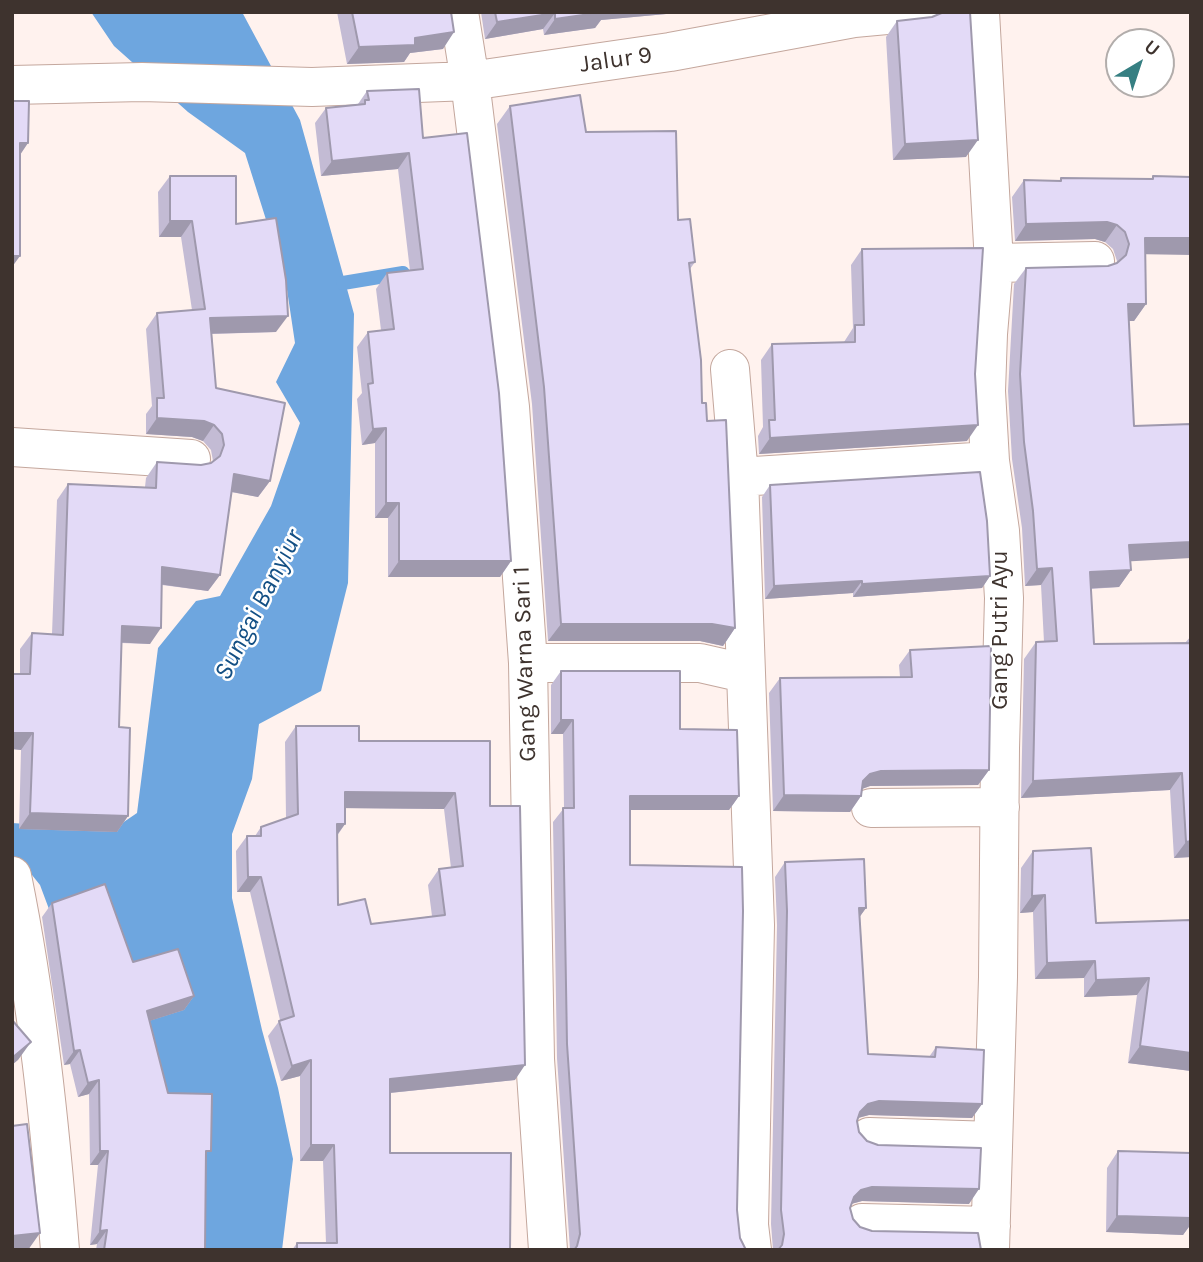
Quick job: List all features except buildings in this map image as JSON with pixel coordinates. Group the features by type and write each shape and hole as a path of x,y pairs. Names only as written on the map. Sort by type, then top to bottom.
{"street":[{"name":"Gang Warna Sari 1","path":"459,12 510,407 528,663 534,1059 548,1250"},
{"name":"Jalur 9","path":"12,85 142,82 312,87 470,81 670,52 854,18 919,12"},
{"name":"Gang Putri Ayu","path":"981,12 994,263 987,380 990,461 1000,531 1004,597 998,977 990,1238"},
{"path":"994,263 1096,261"},
{"path":"730,369 738,477 755,925 749,1225 752,1250"},
{"path":"12,447 191,459"},
{"path":"738,477 990,461"},
{"path":"528,663 700,663 744,673"},
{"path":"871,808 1000,807"},
{"path":"12,876 34,993 52,1146 60,1250"},
{"path":"869,1136 993,1141"},
{"path":"862,1223 990,1238"}],"water":[{"name":"Sungai Banyiur","path":"91,12 242,12 300,120 354,314 348,583 321,691 259,724 252,779 232,834 232,898 293,1159 282,1250 162,1250 105,1059 40,885 20,860 12,856 12,823 112,830 137,813 158,648 196,601 220,596 271,506 300,423 276,382 295,343 286,283 245,153 188,112 114,46"}],"waterway":[{"path":"343,283 403,273"}]}
